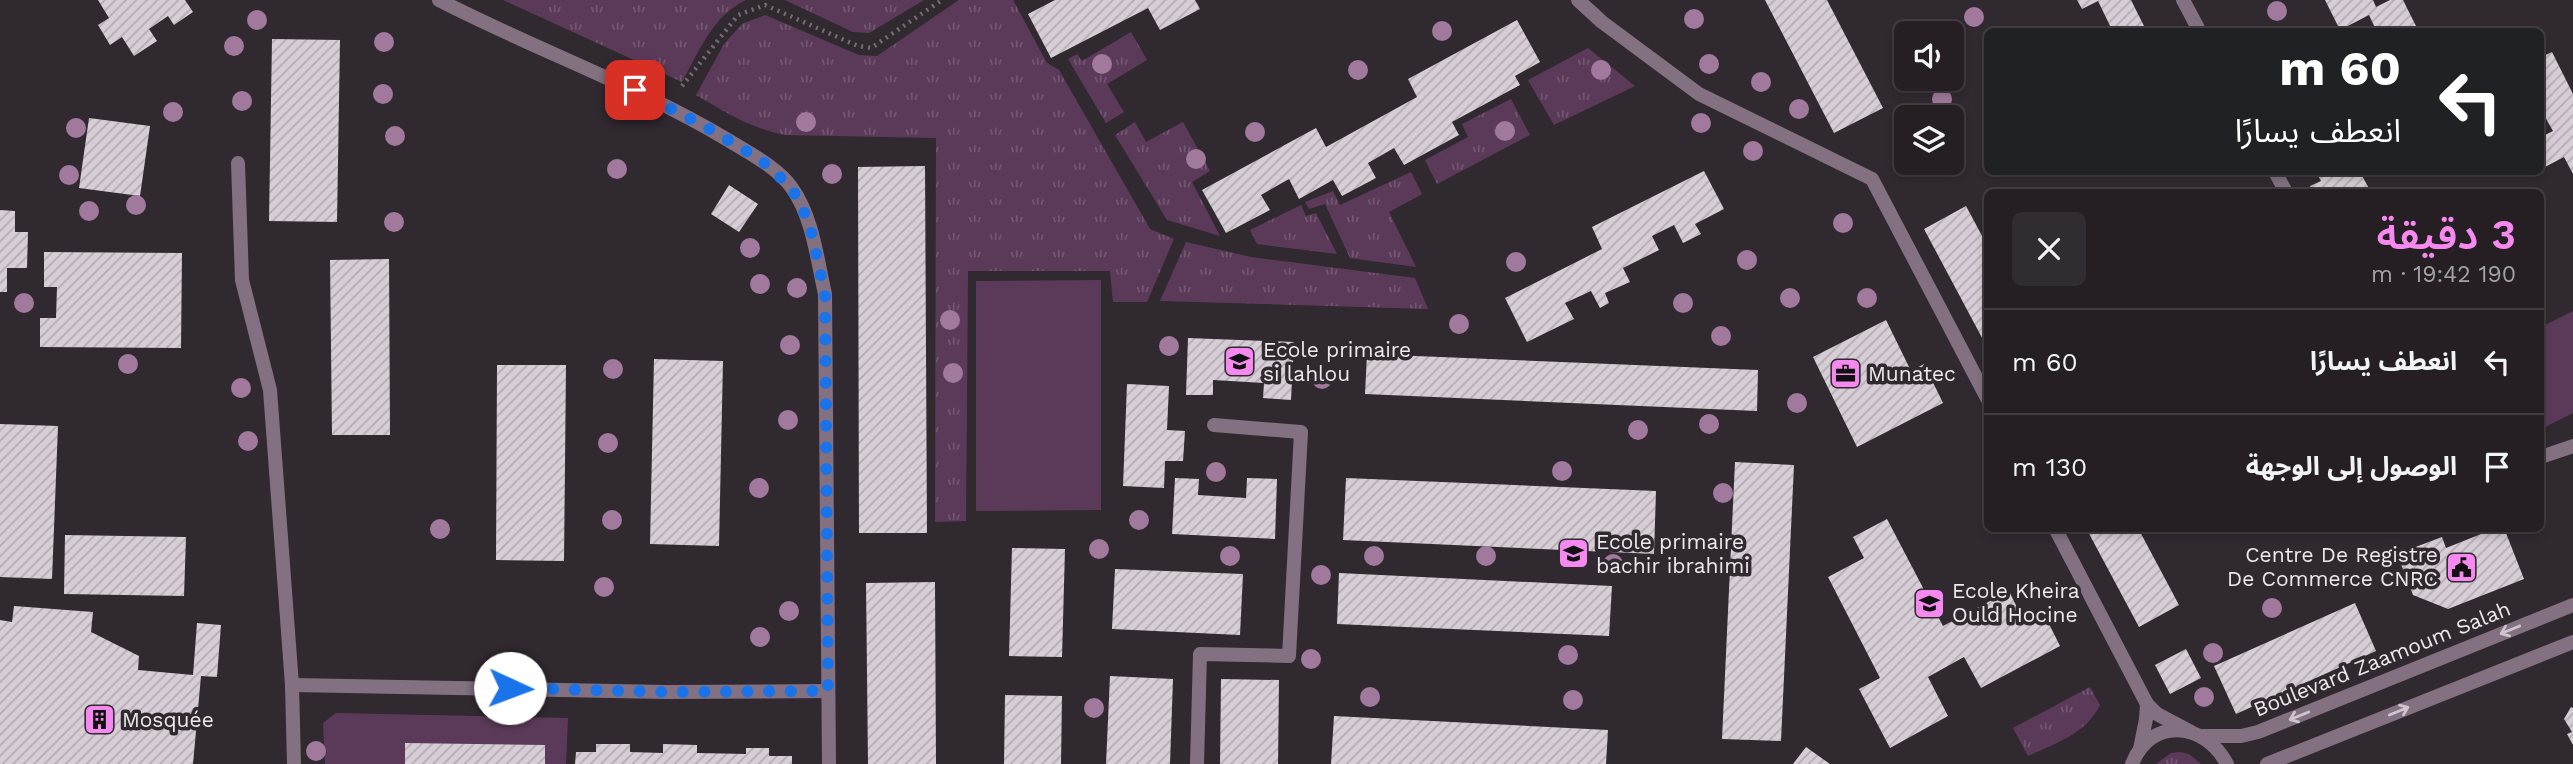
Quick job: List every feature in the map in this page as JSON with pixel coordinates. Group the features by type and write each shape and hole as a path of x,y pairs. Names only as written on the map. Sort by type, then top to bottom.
{"street":[{"path":"439,0 666,106 761,160 791,187 809,222 825,294 829,764"},
{"path":"1578,0 1602,22 1699,94 1872,179 1984,392"},
{"path":"2183,0 2198,28"},
{"path":"238,163 242,280 270,390 292,685 294,764"},
{"path":"1197,764 1200,654 1289,656 1301,432 1214,425"},
{"path":"2544,456 2573,446"},
{"path":"2057,532 2147,704 2157,714 2214,744 2227,764"},
{"name":"Boulevard Zaamoum Salah","path":"2134,758 2148,741 2168,731 2241,736 2258,732 2573,605"},
{"path":"2267,764 2573,642"},
{"path":"292,685 666,692 828,691"},
{"path":"2134,758 2146,719 2147,704"}],"path":[{"path":"666,106 738,15 765,5 858,46 871,48 942,0"}],"green space":[{"path":"503,0 746,0 724,15 715,25 682,82"},
{"path":"785,0 924,0 869,33 853,32"},
{"path":"959,0 1013,0 1047,63 1059,70 1150,229 1174,239 1147,302 1113,302 1110,271 968,271 966,521 935,522 936,138 785,135 750,124 696,95 724,44 742,24 765,15 859,55 877,56"},
{"path":"1131,32 1147,60 1107,84 1124,112 1106,123 1068,59 1077,54 1082,61"},
{"path":"1588,48 1635,86 1554,125 1528,80"},
{"path":"1511,99 1530,135 1437,184 1425,160 1468,137 1462,124"},
{"path":"1135,122 1146,142 1183,122 1210,171 1192,182 1220,236 1167,220 1115,135"},
{"path":"1411,172 1422,194 1389,212 1416,267 1350,258 1325,204 1309,209 1305,202 1333,191 1340,205"},
{"path":"1301,205 1306,216 1316,213 1337,254 1257,244 1250,230"},
{"path":"1186,242 1251,257 1415,278 1428,309 1160,301"},
{"path":"1101,280 1101,510 976,511 976,281"},
{"path":"2573,311 2573,413 2544,428 2544,326"},
{"path":"2090,687 2100,705 2087,723 2059,742 2028,756 2013,728"},
{"path":"336,713 568,718 566,764 325,764 323,723"},
{"path":"2171,753 2189,754 2201,764 2156,764"}],"building":[{"path":"98,0 185,0 193,12 174,25 168,16 149,29 157,41 134,56 122,37 110,45 98,25 109,18"},
{"path":"1055,0 1195,0 1200,9 1160,30 1148,8 1051,58 1028,14"},
{"path":"1765,0 1827,0 1883,108 1834,133"},
{"path":"2077,0 2131,0 2145,28 2111,28 2098,1 2082,9"},
{"path":"2325,0 2373,0 2376,7 2390,0 2403,0 2417,28 2375,28 2369,15 2339,28"},
{"path":"1517,20 1540,62 1515,76 1520,85 1452,122 1459,135 1404,165 1394,148 1368,163 1376,178 1342,196 1333,180 1299,199 1289,179 1261,195 1270,210 1226,233 1202,190 1316,128 1326,147 1417,97 1408,79"},
{"path":"272,39 340,40 337,222 269,221"},
{"path":"2552,52 2573,94 2573,174 2564,157 2544,167 2544,136 2553,131 2544,115 2544,56"},
{"path":"89,118 150,126 140,196 79,188"},
{"path":"925,166 927,533 859,533 858,167"},
{"path":"1704,171 1724,209 1695,224 1701,234 1683,243 1674,225 1652,236 1659,250 1623,268 1630,282 1605,293 1609,303 1600,308 1591,291 1565,303 1574,319 1527,342 1505,298 1602,249 1592,227"},
{"path":"2318,175 2362,175 2369,189 2312,189 2310,186 2321,181"},
{"path":"729,185 758,204 739,232 711,214"},
{"path":"1966,206 1984,240 1984,342 1924,229"},
{"path":"0,210 15,211 15,232 28,232 27,268 7,268 7,292 0,292"},
{"path":"44,252 182,253 181,348 40,347 40,318 56,318 57,287 44,287"},
{"path":"389,259 390,435 332,435 330,260"},
{"path":"1886,320 1911,371 1924,364 1943,403 1857,447 1813,357"},
{"path":"1188,338 1294,342 1291,400 1263,398 1264,383 1213,380 1213,395 1186,395"},
{"path":"1367,354 1758,370 1757,411 1365,394"},
{"path":"654,359 723,361 719,546 650,544"},
{"path":"497,365 566,365 564,561 496,560"},
{"path":"1127,384 1169,386 1167,430 1185,431 1183,461 1165,461 1164,488 1123,486"},
{"path":"0,424 58,426 52,579 0,577"},
{"path":"1735,462 1794,465 1781,741 1722,739"},
{"path":"1175,478 1199,479 1198,495 1246,498 1247,478 1277,479 1275,539 1172,534"},
{"path":"1346,478 1656,491 1654,554 1343,540"},
{"path":"1887,519 1943,626 2009,591 2025,624 2044,614 2060,646 1981,688 1964,657 1928,677 1948,716 1890,748 1859,689 1880,678 1828,577 1864,558 1853,537"},
{"path":"2088,532 2140,532 2179,605 2139,627"},
{"name":"Centre De Registre De Commerce CNRC","path":"2486,532 2506,532 2524,579 2448,609 2413,595 2397,554 2442,537 2446,548"},
{"path":"65,535 186,537 184,596 64,594"},
{"path":"1012,548 1065,549 1062,657 1009,656"},
{"path":"1115,569 1243,574 1240,635 1112,629"},
{"path":"1339,573 1612,586 1609,636 1337,624"},
{"path":"935,582 936,764 868,764 866,583"},
{"path":"2355,603 2376,651 2236,714 2214,666"},
{"name":"Mosquée","path":"14,606 93,612 91,632 139,656 138,670 193,675 197,623 221,625 217,677 201,676 193,764 0,764 0,620 12,622"},
{"path":"2186,649 2201,678 2170,694 2155,665"},
{"path":"1110,676 1173,679 1170,764 1106,764"},
{"path":"1221,679 1279,680 1278,764 1220,764"},
{"path":"1005,695 1062,696 1061,764 1004,764"},
{"path":"2571,707 2573,745 2567,734 2572,732 2564,719"},
{"path":"1334,716 1608,730 1606,764 1331,764"},
{"path":"405,743 545,745 545,764 405,764"},
{"path":"596,744 630,744 630,752 663,753 663,744 697,745 697,753 746,754 746,748 769,748 769,756 792,756 792,764 575,764 576,752 596,752"},
{"path":"1806,747 1830,764 1793,764"}],"place":[{"name":"Ecole primaire si lahlou","path":"1240,362"},
{"name":"Munatec","path":"1845,374"},
{"name":"Ecole primaire bachir ibrahimi","path":"1573,554"},
{"name":"Centre De Registre De Commerce CNRC","path":"2461,567"},
{"name":"Ecole Kheira Ould Hocine","path":"1929,603"},
{"name":"Mosquée","path":"99,720"}],"route":[{"path":"510,688 666,692 828,691 825,294 809,222 791,187 761,160 706,127 635,90"}]}
